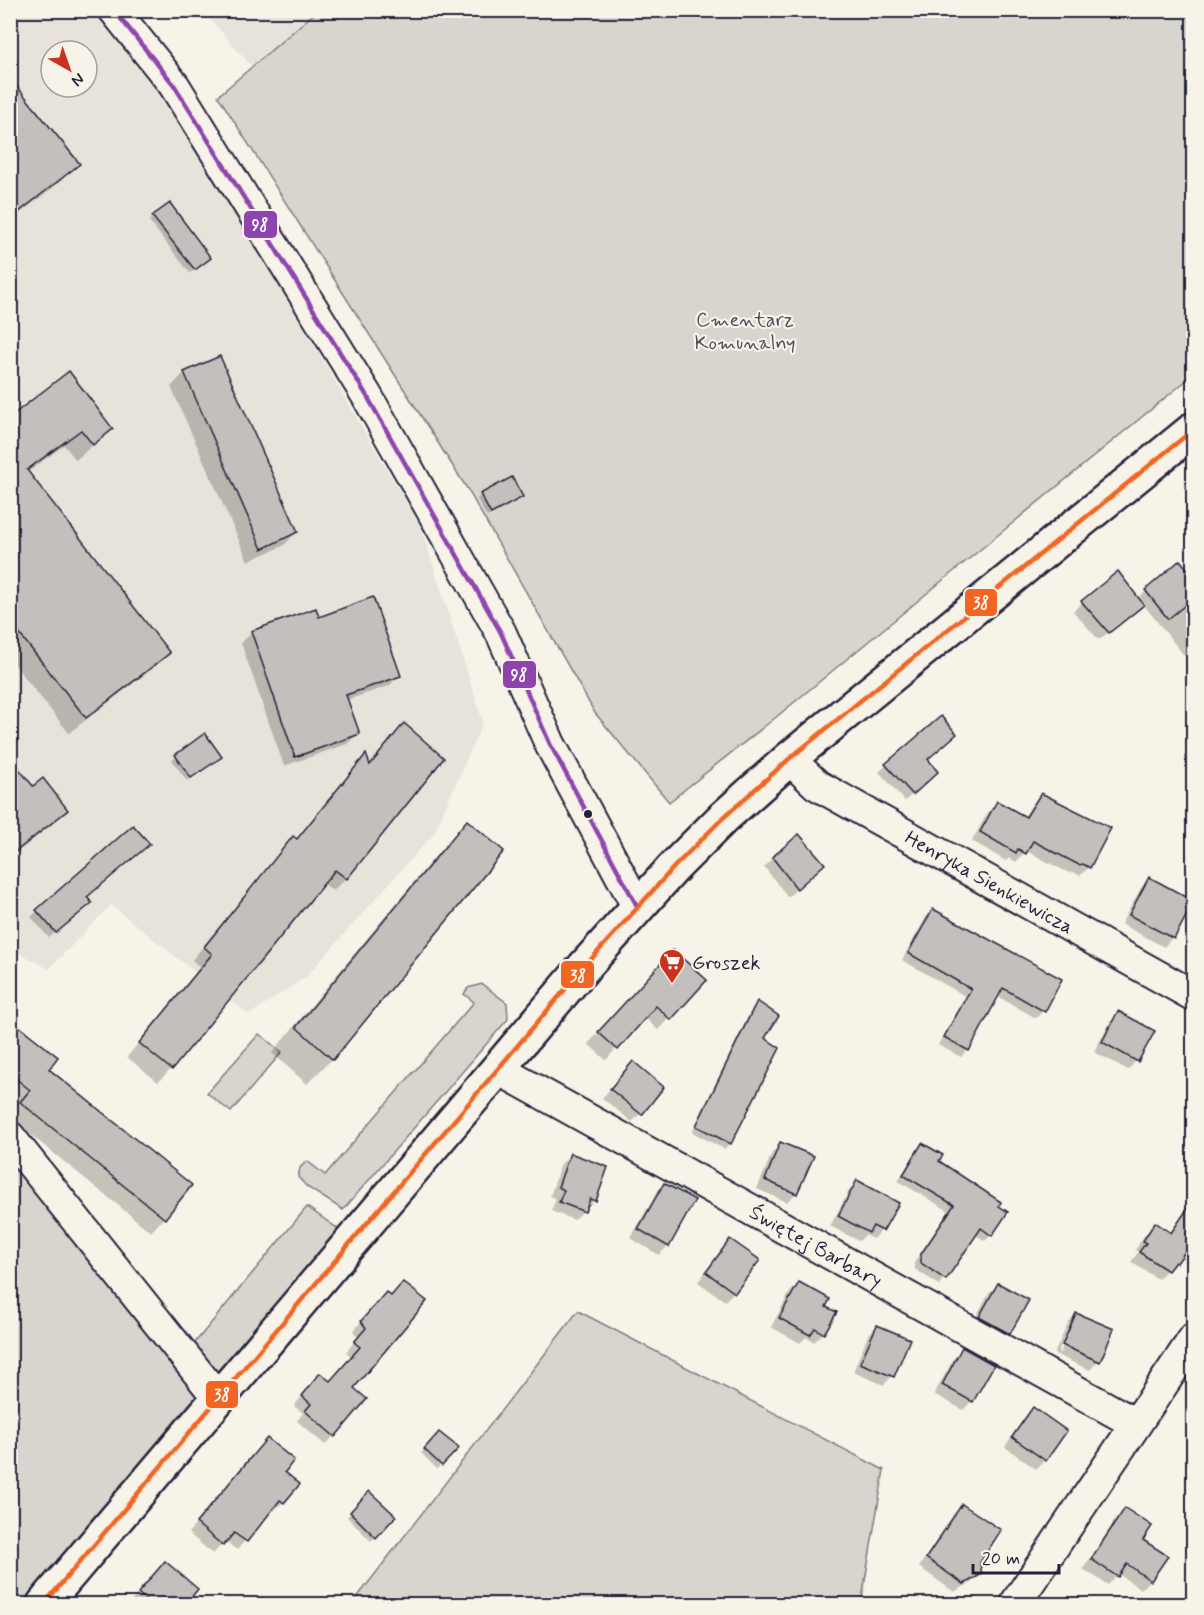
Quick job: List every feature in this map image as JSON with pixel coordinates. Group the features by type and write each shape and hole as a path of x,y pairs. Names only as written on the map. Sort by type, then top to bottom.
{"main road":[{"path":"44,1605 637,906 723,818 789,759 1194,429"}],"street":[{"path":"114,10 174,85 367,396 501,633 550,744 637,906"},
{"name":"Henryka Sienkiewicza","path":"789,759 817,785 1194,996"},
{"name":"Świętej Barbary","path":"498,1069 1136,1424"},
{"path":"10,1137 218,1398"},
{"path":"1017,1601 1194,1338"}],"shaded area":[{"path":"10,11 102,11 157,78 421,527 483,722 434,833 307,976 249,1015 111,905 49,969 11,949"},
{"path":"203,11 317,11 252,67"}],"green space":[{"name":"Cmentarz Komunalny","path":"317,11 1193,11 1193,375 775,718 669,802 595,713 468,490 218,96"},
{"path":"482,984 507,1003 508,1019 343,1210 307,1187 298,1177 300,1168 307,1161 325,1175 474,1002 464,994 468,988"},
{"path":"259,1034 282,1052 231,1112 207,1093"},
{"path":"10,1160 174,1368 307,1207 341,1231 25,1604 10,1604"},
{"path":"578,1311 884,1470 861,1604 352,1604"}],"building":[{"path":"10,78 80,164 10,219"},
{"path":"170,203 211,258 195,270 152,216"},
{"path":"220,356 298,532 262,549 184,372"},
{"path":"69,371 113,429 93,445 81,430 27,470 170,653 86,718 10,622 10,417"},
{"path":"512,477 523,497 491,514 480,494"},
{"path":"1180,560 1194,577 1194,598 1168,619 1145,590"},
{"path":"1118,571 1144,605 1109,633 1081,601"},
{"path":"373,597 401,676 346,695 360,734 295,757 251,631 316,608 319,617"},
{"path":"941,716 957,734 928,759 938,772 913,795 885,764"},
{"path":"404,723 444,758 347,879 335,870 172,1070 139,1043 212,954 204,947 293,836 297,839 366,754 370,765"},
{"path":"205,733 222,757 191,778 175,755"},
{"path":"10,758 33,786 43,778 68,810 10,856"},
{"path":"1041,793 1111,828 1090,868 1083,864 1079,865 1033,841 1026,854 1018,849 1016,853 980,832 997,801 1026,817"},
{"path":"467,820 504,851 333,1060 296,1027"},
{"path":"133,825 150,844 87,897 92,903 56,933 36,910"},
{"path":"799,834 825,864 797,889 772,857"},
{"path":"1149,877 1194,901 1174,939 1129,915"},
{"path":"933,909 1062,979 1045,1012 1003,988 969,1051 944,1037 971,989 908,953"},
{"name":"Groszek","path":"673,950 707,980 671,1020 656,1006 618,1050 598,1032"},
{"path":"757,1001 779,1016 765,1038 780,1048 731,1144 696,1126"},
{"path":"1118,1011 1155,1031 1138,1062 1102,1042"},
{"path":"10,1019 58,1057 49,1069 192,1185 165,1219 20,1102 30,1090 10,1074"},
{"path":"633,1061 664,1087 642,1115 610,1089"},
{"path":"780,1142 814,1156 797,1194 765,1180"},
{"path":"922,1143 943,1155 939,1161 1001,1202 999,1206 1008,1212 992,1236 981,1228 946,1280 921,1263 921,1254 954,1205 903,1175"},
{"path":"570,1153 608,1167 596,1201 590,1199 585,1212 559,1202 564,1190 558,1187"},
{"path":"857,1180 899,1203 883,1231 873,1226 869,1233 838,1216"},
{"path":"664,1183 695,1200 669,1247 638,1229"},
{"path":"1194,1199 1194,1239 1177,1263 1175,1262 1168,1271 1139,1252 1146,1243 1143,1241 1155,1222 1171,1233"},
{"path":"730,1239 760,1260 735,1293 706,1272"},
{"path":"403,1282 427,1301 354,1388 367,1399 335,1437 305,1411 311,1404 302,1396 320,1373 330,1381 360,1347 354,1342 366,1328 361,1321 386,1292 391,1296"},
{"path":"799,1282 830,1299 826,1307 837,1312 824,1334 815,1328 810,1335 779,1318"},
{"path":"998,1283 1029,1300 1010,1334 979,1317"},
{"path":"1076,1313 1114,1329 1100,1362 1062,1345"},
{"path":"877,1325 910,1339 894,1377 860,1363"},
{"path":"962,1347 994,1365 973,1402 942,1385"},
{"path":"1033,1407 1067,1431 1046,1461 1012,1437"},
{"path":"439,1432 459,1448 442,1466 424,1449"},
{"path":"267,1438 294,1460 285,1472 300,1484 284,1503 280,1500 247,1542 234,1533 223,1546 196,1523"},
{"path":"369,1491 396,1516 376,1538 350,1512"},
{"path":"962,1504 1001,1530 980,1563 982,1574 964,1584 926,1558"},
{"path":"1125,1508 1152,1526 1143,1540 1168,1556 1151,1581 1127,1564 1118,1577 1091,1559"},
{"path":"165,1561 198,1589 185,1605 152,1605 138,1593"}],"transit line":[{"name":"98","path":"114,10 174,85 367,396 501,633 550,744 637,906"},
{"name":"38","path":"44,1604 585,966 675,866 723,818 789,759 1194,429"}],"place":[{"name":"Groszek","path":"672,985"}]}
